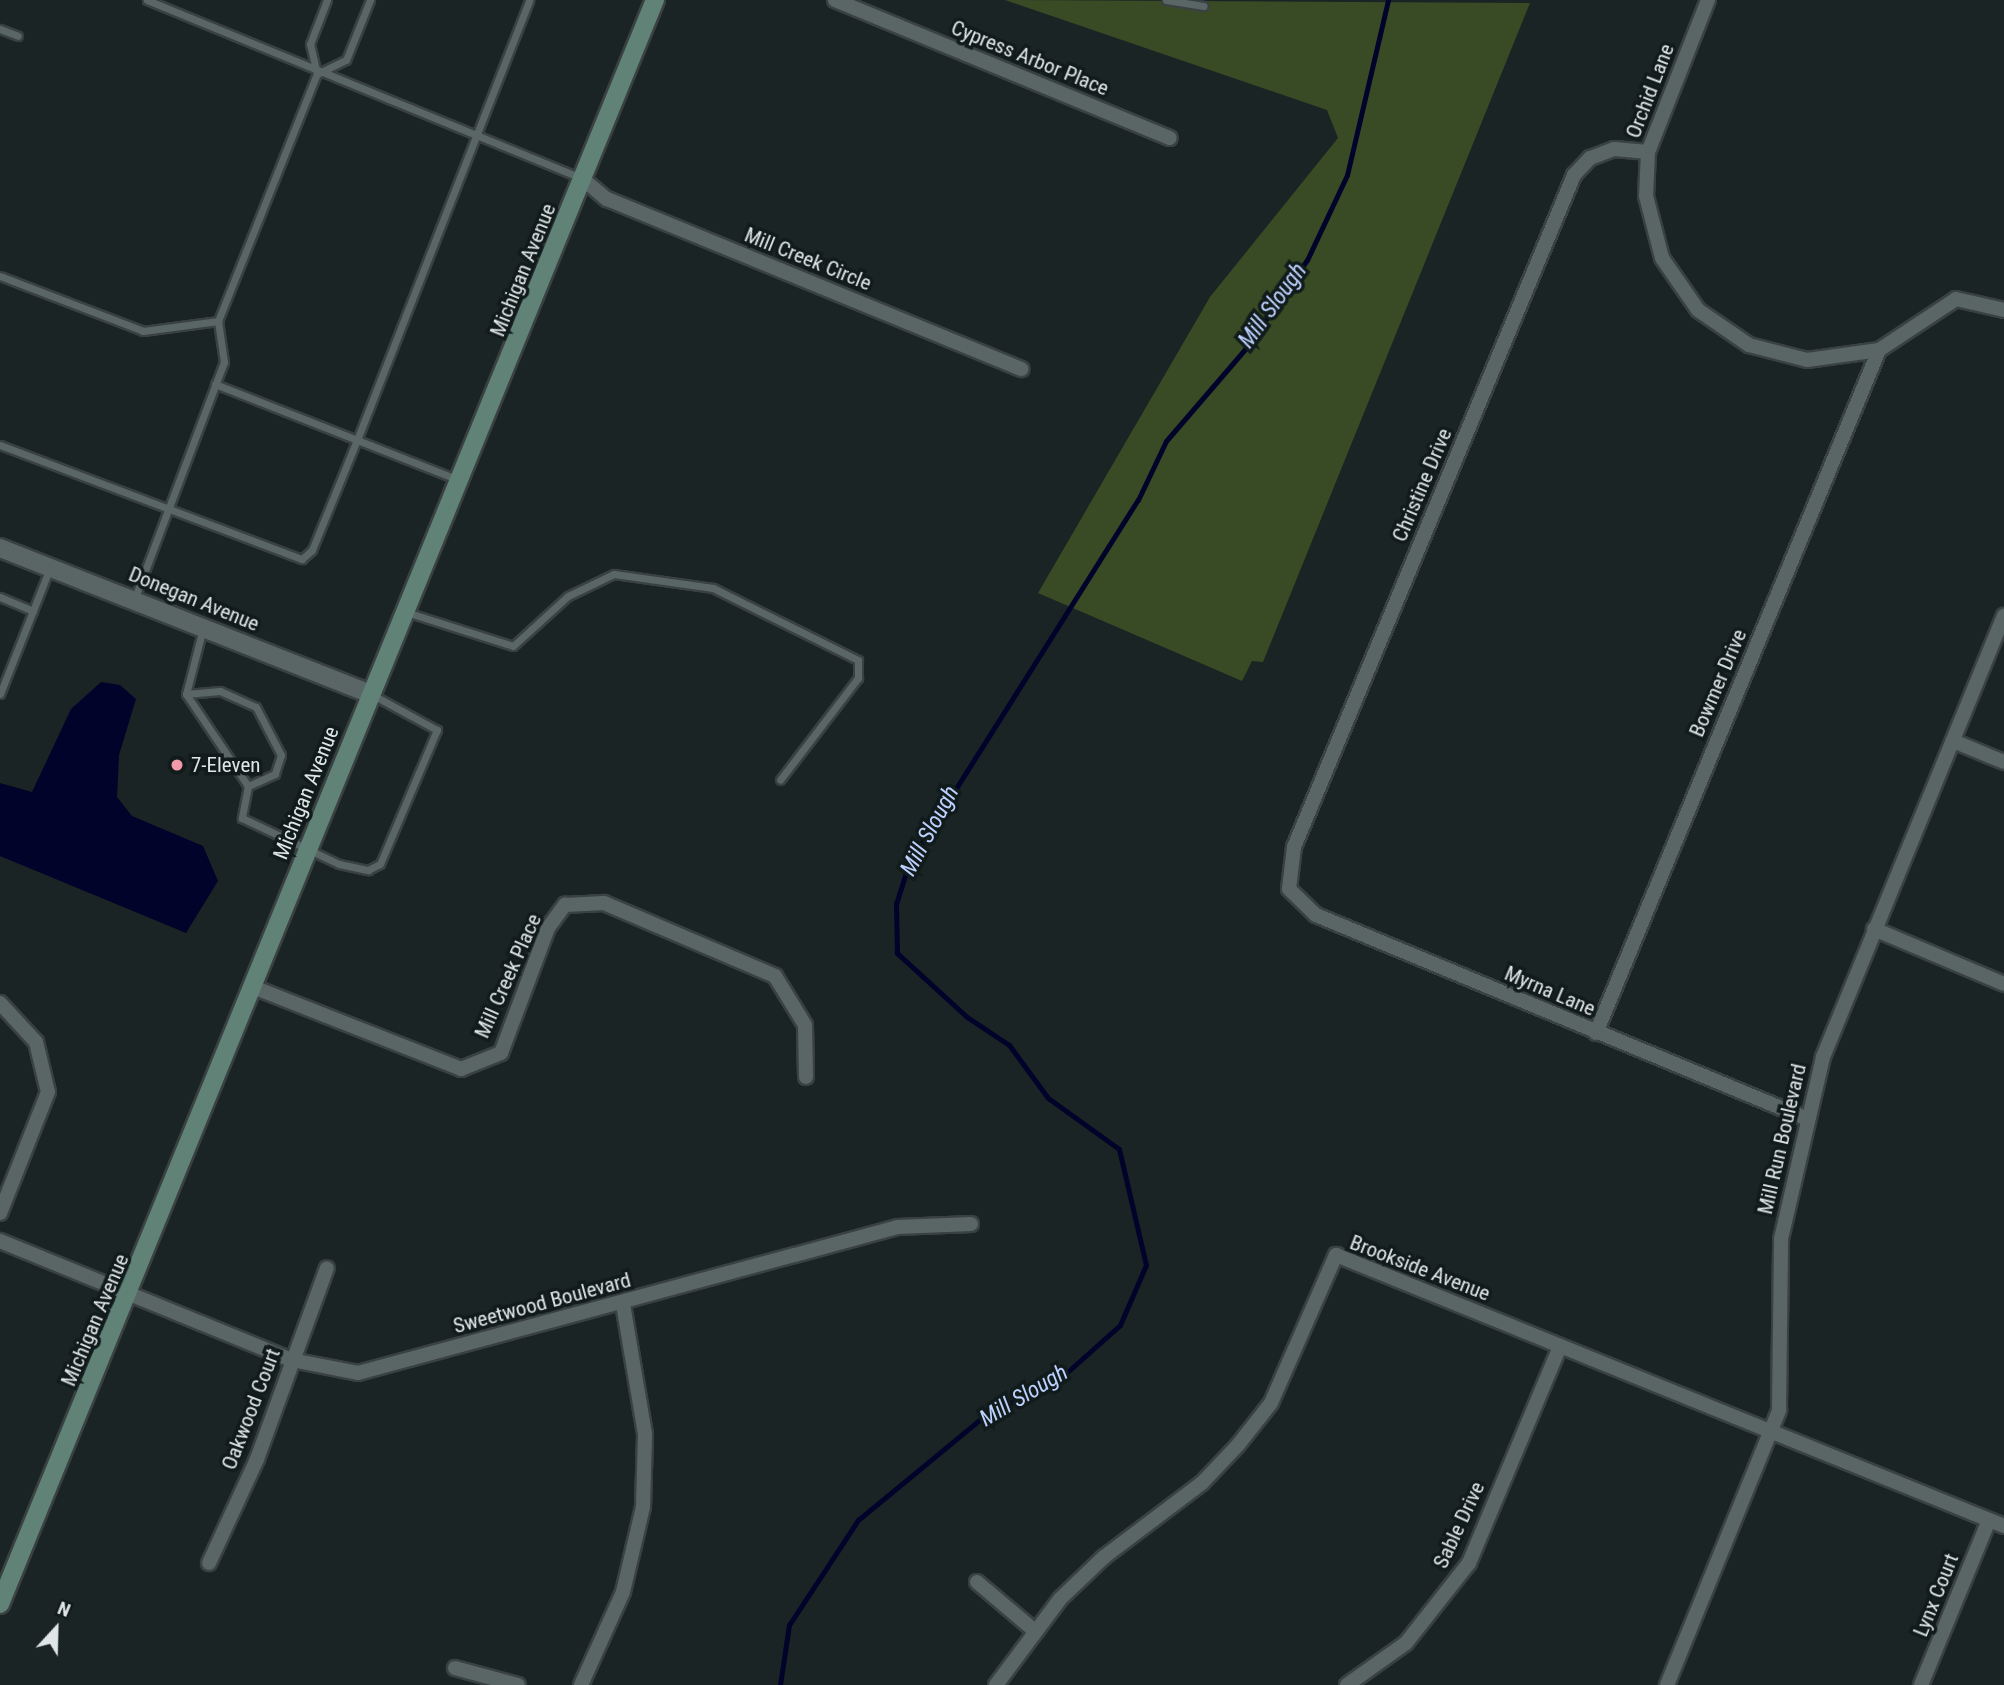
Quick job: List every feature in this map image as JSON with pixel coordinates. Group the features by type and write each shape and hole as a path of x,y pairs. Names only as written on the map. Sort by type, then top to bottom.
{"main road":[{"name":"Michigan Avenue","path":"0,1604 132,1292 370,694 463,482 655,0"}],"street":[{"name":"Cypress Arbor Place","path":"835,0 1170,138"},
{"name":"Orchid Lane","path":"1709,0 1648,152 1646,196 1662,258 1678,288 1722,331 1807,360 1879,350 1956,299 2004,310"},
{"name":"Christine Drive","path":"1289,889 1294,847 1574,175 1590,158 1614,149 1648,152"},
{"name":"Mill Creek Circle","path":"584,180 607,199 1022,369"},
{"name":"Bowmer Drive","path":"1596,1033 1879,350"},
{"name":"Donegan Avenue","path":"0,548 370,694"},
{"name":"Mill Run Boulevard","path":"1667,1685 1771,1430 1783,1387 1781,1239 1805,1118 1874,929 2004,616"},
{"path":"1952,741 2004,762"},
{"name":"Myrna Lane","path":"1289,889 1316,915 1805,1118"},
{"name":"Mill Creek Place","path":"253,987 461,1069 501,1053 548,928 565,905 604,903 775,976 805,1025 806,1077"},
{"path":"1874,929 2004,985"},
{"path":"0,1003 36,1042 48,1093 0,1213"},
{"name":"Sweetwood Boulevard","path":"0,1241 132,1292 292,1360 358,1373 624,1304 898,1227 971,1224"},
{"name":"Brookside Avenue","path":"996,1685 1035,1631 1104,1557 1202,1483 1238,1445 1271,1403 1336,1255 2004,1526"},
{"name":"Oakwood Court","path":"209,1563 327,1268"},
{"path":"581,1685 623,1592 640,1532 645,1434 624,1304"},
{"name":"Sable Drive","path":"1347,1685 1406,1643 1469,1563 1560,1346"},
{"name":"Lynx Court","path":"1921,1685 1989,1520"},
{"path":"977,1582 1035,1631"},
{"path":"455,1668 518,1685"}],"lane":[{"path":"147,0 160,3 317,74 584,180"},
{"path":"134,600 224,362 218,321 317,74 310,44 327,0"},
{"path":"317,74 346,60 370,0"},
{"path":"0,445 167,512 302,559 312,550 357,440 529,0"},
{"path":"1166,0 1204,6"},
{"path":"0,29 18,36"},
{"path":"0,276 143,331 218,321"},
{"path":"215,384 463,482"},
{"path":"0,694 50,567"},
{"path":"406,612 513,646 568,596 614,574 713,588 858,660 858,678 780,780"},
{"path":"0,597 33,611"},
{"path":"203,627 186,694 248,786 242,818 307,850 368,870 380,864 437,730 370,694"},
{"path":"186,694 220,691 256,707 281,755 275,774 248,786"}],"green space":[{"path":"1005,0 1530,3 1263,662 1252,661 1242,681 1038,593 1210,297 1338,138 1327,110"}],"water":[{"path":"101,682 120,685 136,699 119,755 117,797 132,816 203,846 218,881 186,933 0,856 0,783 32,792 71,709"}],"waterway":[{"name":"Mill Slough","path":"780,1685 789,1625 858,1520 988,1413 1055,1383 1120,1325 1146,1265 1119,1149 1048,1098 1009,1045 967,1017 897,953 896,904 909,863 1138,500 1166,441 1246,348 1307,260 1347,175 1388,0"}],"place":[{"name":"7-Eleven","path":"177,765"}]}
